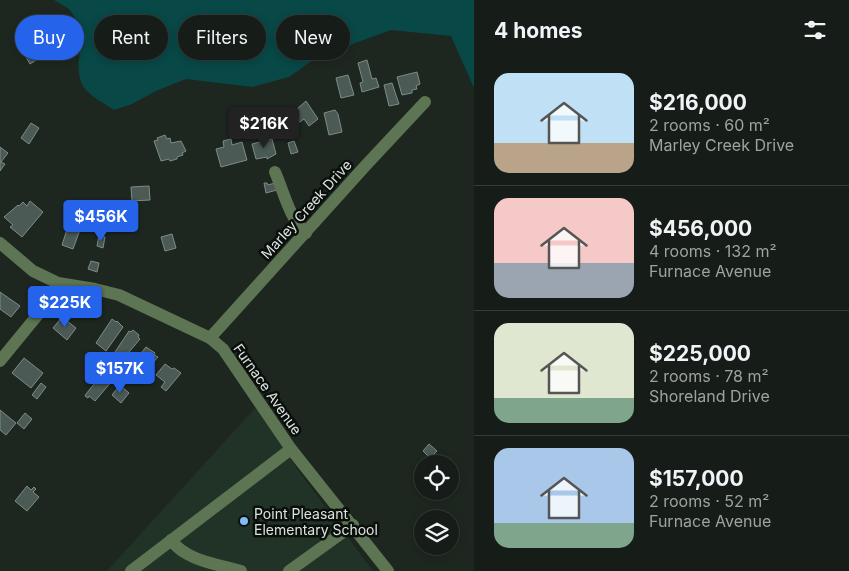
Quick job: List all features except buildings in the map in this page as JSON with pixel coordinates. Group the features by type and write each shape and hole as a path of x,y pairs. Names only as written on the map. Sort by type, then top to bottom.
{"street":[{"name":"Marley Creek Drive","path":"210,338 366,164 425,102"},
{"path":"275,172 293,218 306,233"},
{"name":"Furnace Avenue","path":"0,243 33,270 58,283 119,295 210,338 223,349 291,449 388,571"},
{"path":"0,362 54,295 58,283"},
{"path":"132,571 291,449"},
{"path":"289,571 353,525"},
{"path":"171,540 179,550 187,555 242,571"}],"shaded area":[{"name":"Point Pleasant Elementary School","path":"256,407 298,470 373,571 107,571"}],"water":[{"path":"54,0 474,0 474,88 451,36 391,30 350,45 350,15 276,15 276,60 313,60 289,77 252,87 186,79 156,91 132,104 114,110 86,90 80,80 79,60 84,60 84,15 73,15 69,9"}],"place":[{"name":"Point Pleasant Elementary School","path":"244,521"}]}
